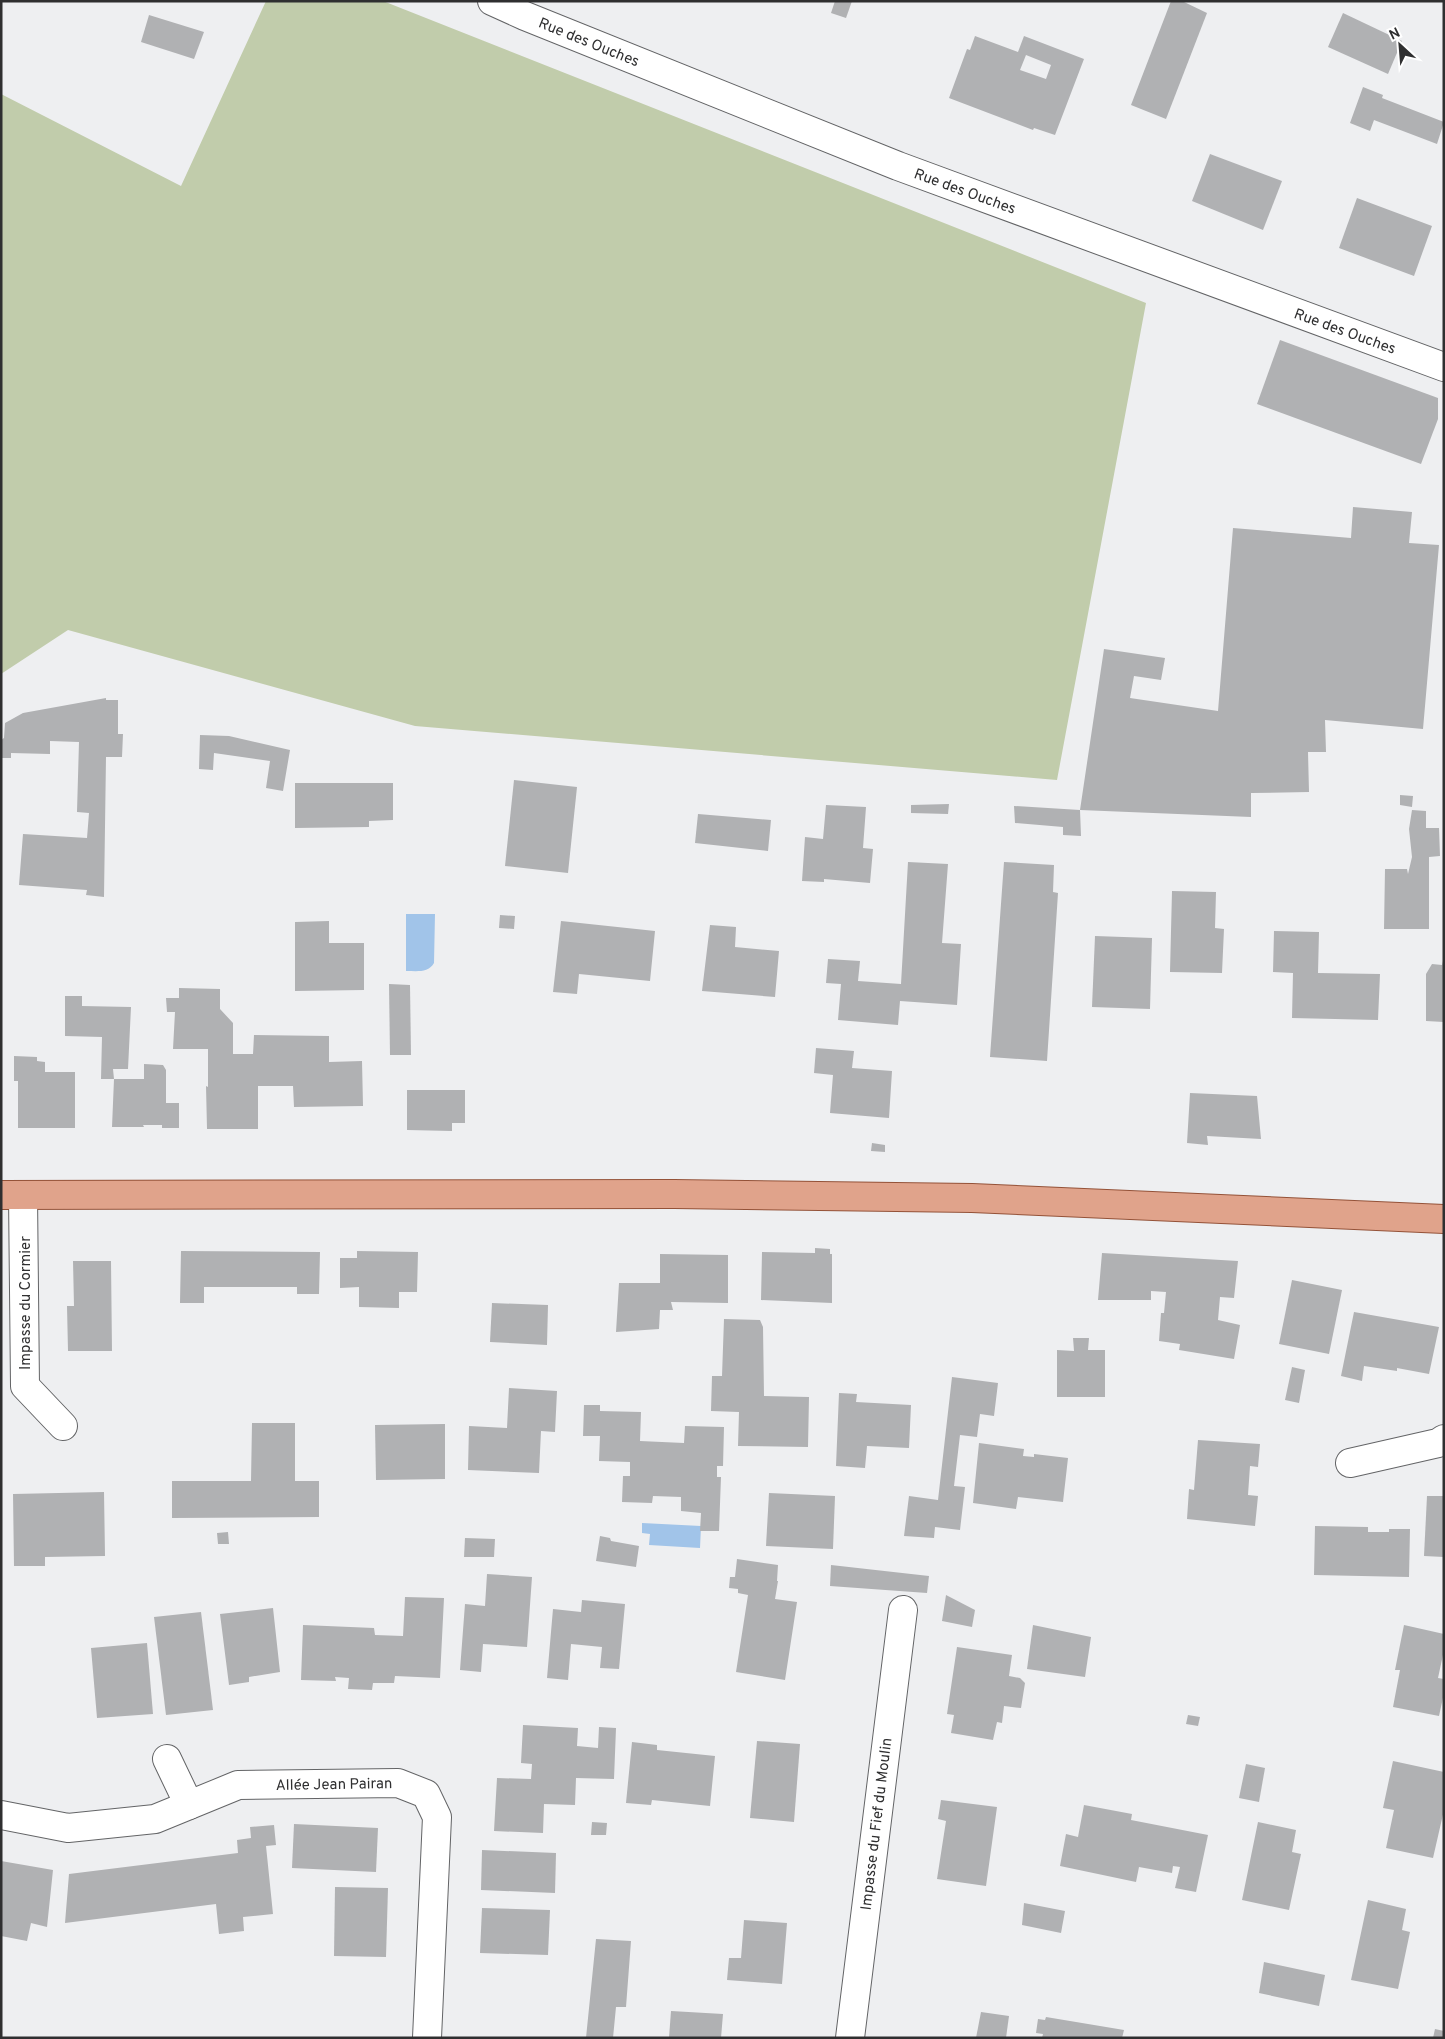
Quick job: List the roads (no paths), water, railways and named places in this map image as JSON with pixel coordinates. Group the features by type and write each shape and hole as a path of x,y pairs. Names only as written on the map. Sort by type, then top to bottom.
{"main road":[{"path":"12,1195 674,1194 972,1198 1444,1219"}],"street":[{"name":"Rue des Ouches","path":"492,1 898,166 1444,367"},
{"name":"Impasse du Cormier","path":"12,1195 25,1386 63,1426"},
{"path":"1350,1462 1438,1443 1444,1439"},
{"name":"Impasse du Fief du Moulin","path":"850,2038 903,1610"},
{"path":"166,1760 189,1805"},
{"name":"Allée Jean Pairan","path":"1,1815 68,1828 156,1819 238,1785 398,1783 426,1794 437,1817 427,2038"}],"water":[{"path":"406,914 435,914 434,963 426,970 406,971"},
{"path":"642,1523 701,1526 700,1548 649,1545 650,1534 642,1533"}]}
